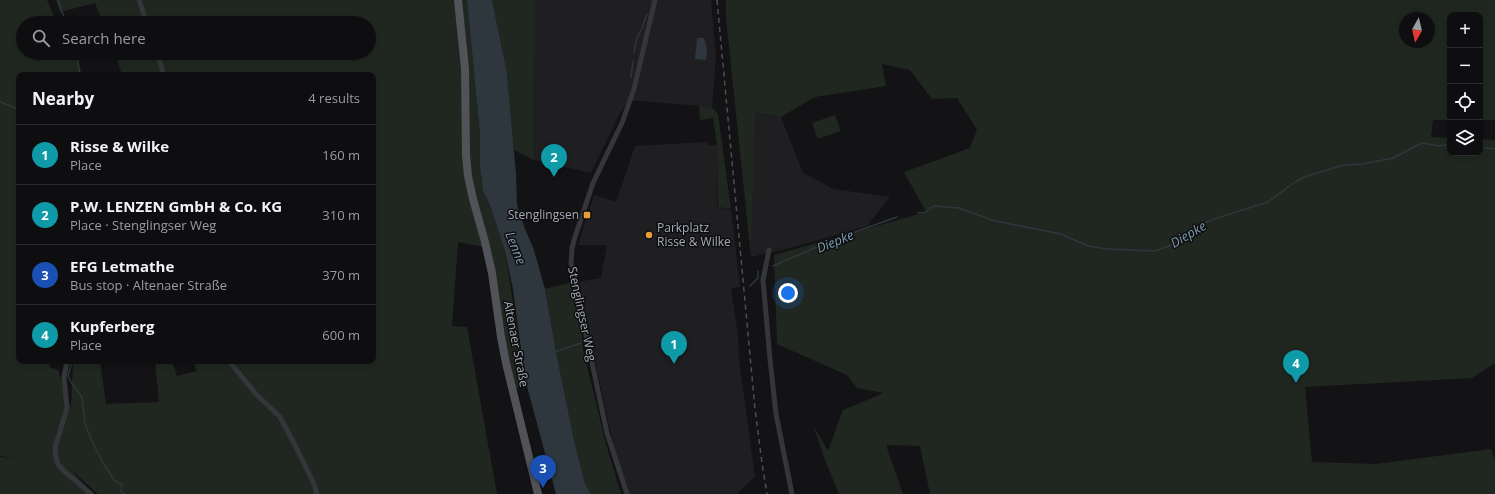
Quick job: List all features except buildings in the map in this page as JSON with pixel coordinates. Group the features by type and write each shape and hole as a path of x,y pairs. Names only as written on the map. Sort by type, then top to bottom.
{"main road":[{"name":"Altenaer Straße","path":"458,0 466,68 466,155 473,199 492,273 500,337 538,494"}],"street":[{"path":"139,0 145,16"},
{"name":"Stenglingser Weg","path":"626,494 608,433 571,264 572,248 593,183 622,123 634,89 656,0"},
{"path":"160,60 163,72"},
{"path":"769,250 763,274 763,284 770,359 776,414 792,494"},
{"path":"66,364 64,377 67,408 56,448 56,458 58,464 64,471 91,494"},
{"path":"231,364 256,394 280,416 314,484 317,494"}],"shaded area":[{"path":"0,0 47,0 54,16 16,16 16,60 77,60 81,72 16,72 16,364 51,364 49,367 58,370 71,408 73,364 100,364 106,404 159,402 155,364 173,364 177,376 197,371 194,364 376,364 376,72 121,72 117,60 376,60 376,16 146,16 140,0 467,0 480,135 480,167 483,191 490,205 505,251 525,379 516,391 508,357 490,248 458,242 452,326 467,327 497,494 98,494 68,467 93,494 0,494 0,457 15,458 0,456"},
{"path":"56,0 138,0 144,16 100,16 95,3 60,12"},
{"path":"492,0 535,0 534,160 514,150 507,73"},
{"path":"535,0 711,0 716,57 712,107 628,100 619,115 591,173 534,160"},
{"path":"726,0 1495,0 1495,120 1483,120 1483,12 1447,12 1447,120 1433,120 1431,137 1447,138 1447,156 1483,156 1483,139 1495,140 1495,363 1472,378 1305,387 1312,462 1376,464 1491,449 1495,462 1495,494 930,494 920,446 886,445 903,494 839,494 813,425 828,451 843,410 884,393 857,388 847,375 777,344 774,255 926,212 904,172 970,148 977,130 957,98 932,99 910,70 882,64 886,86 815,97 781,117 755,113 751,257 726,18"},
{"path":"699,106 712,107 718,114 731,209 718,207 717,145 713,118 700,120"},
{"path":"754,113 781,117 803,173 834,189 890,197 867,226 790,248 751,257"},
{"path":"835,115 841,131 818,139 812,123"},
{"path":"707,142 708,145 717,145 717,207 731,210 740,287 731,288 755,477 736,494 627,494 621,478 577,282 601,278 607,245 578,245 594,195 616,202 635,146"},
{"path":"577,281 583,349 606,444 621,494 591,494 585,484 574,440 545,289"}],"water":[{"name":"Lenne","path":"467,0 492,0 507,73 516,174 517,205 533,247 545,289 574,440 585,484 591,494 556,494 525,379 513,289 505,251 490,205 483,191 480,167 480,135"},
{"path":"697,38 704,38 707,49 706,60 695,59"}],"waterway":[{"path":"58,0 64,16"},
{"path":"642,28 647,14"},
{"path":"634,53 636,41 641,30"},
{"path":"78,60 80,72"},
{"path":"631,78 633,61"},
{"path":"0,102 16,108"},
{"name":"Diepke","path":"918,213 926,212 934,206 959,208 995,221 1061,234 1088,246 1107,249 1155,251 1177,243 1182,235 1211,220 1268,202 1295,182 1307,176 1344,165 1363,164 1393,158 1422,143 1439,146 1447,145"},
{"name":"Diepke","path":"1483,147 1495,149"},
{"name":"Diepke","path":"773,266 835,239 897,217"},
{"name":"Diepke","path":"750,286 758,278 758,271"},
{"name":"Diepke","path":"555,352 581,343"},
{"path":"71,364 68,376 82,397 85,424 91,439 114,480 122,485 121,491 124,494"}],"railway":[{"path":"717,0 755,409 767,494"}],"place":[{"name":"P.W. LENZEN GmbH & Co. KG","path":"554,177"},
{"name":"Stenglingsen","path":"587,215"},
{"name":"Parkplatz Risse & Wilke","path":"649,235"},
{"name":"Risse & Wilke","path":"674,364"},
{"name":"Kupferberg","path":"1296,383"},
{"name":"EFG Letmathe","path":"543,488"}]}
